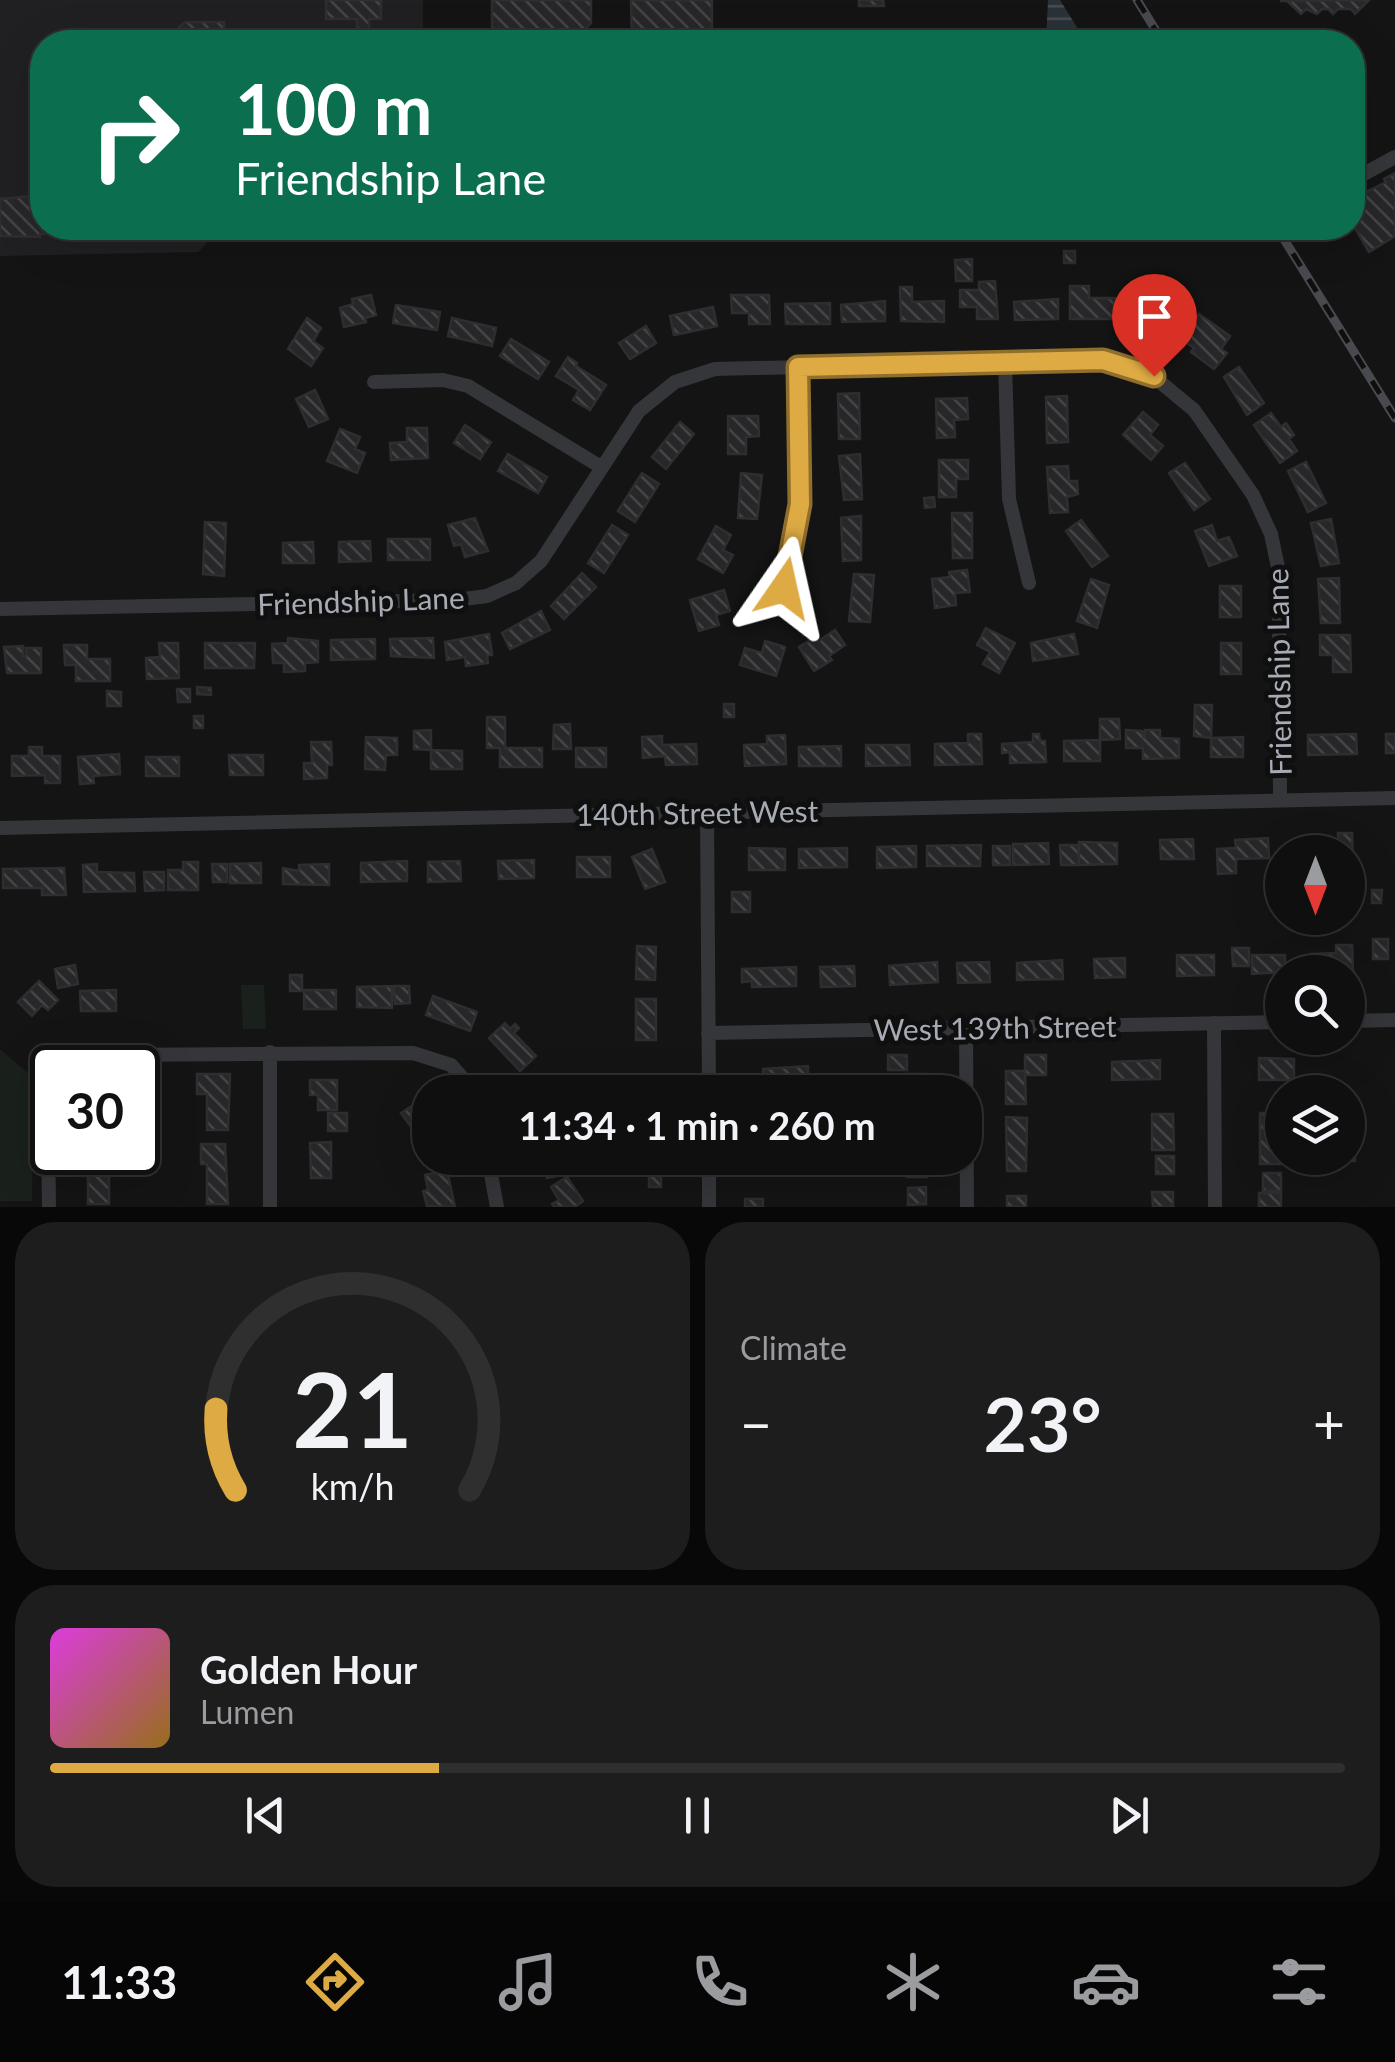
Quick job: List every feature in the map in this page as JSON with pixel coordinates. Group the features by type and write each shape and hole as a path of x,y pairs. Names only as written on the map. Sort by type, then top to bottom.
{"street":[{"path":"1365,173 1395,157"},
{"name":"Friendship Lane","path":"0,609 456,600 487,596 516,583 542,561 638,410 674,382 715,370 1103,360 1154,376 1194,410 1253,495 1271,534 1279,572 1280,800"},
{"path":"1006,362 1009,499 1029,583"},
{"path":"784,588 800,504 798,367"},
{"path":"374,382 442,380 468,386 602,467"},
{"name":"140th Street West","path":"0,828 1395,798"},
{"path":"707,812 708,1075"},
{"path":"1365,1020 1395,1020"},
{"name":"West 139th Street","path":"708,1033 1265,1022"},
{"path":"1214,1024 1214,1207"},
{"path":"966,1028 966,1207"},
{"path":"270,1052 270,1207"},
{"path":"160,1054 412,1053 451,1065 460,1075"},
{"path":"48,1175 48,1207"},
{"path":"491,1175 497,1207"},
{"path":"709,1175 709,1207"}],"shaded area":[{"path":"0,0 423,0 423,30 30,30 30,240 210,240 198,252 0,256"},
{"path":"1048,0 1060,0 1079,30 1047,30"},
{"path":"241,985 264,985 266,1029 243,1029"},
{"path":"0,1049 30,1075 32,1175 32,1201 0,1201"}],"building":[{"path":"326,0 381,0 381,19 369,19 369,30 357,30 357,19 326,19"},
{"path":"492,0 591,0 591,23 584,30 492,30"},
{"path":"631,0 712,0 712,30 632,30"},
{"path":"859,0 883,0 884,6 859,6"},
{"path":"1369,0 1355,14 1351,9 1338,9 1333,14 1322,9 1317,14 1306,9 1301,14 1287,1 1280,1"},
{"path":"185,22 224,22 224,30 178,28"},
{"path":"1395,173 1395,236 1369,252 1362,240 1365,240 1365,192 1386,182 1384,179"},
{"path":"30,196 30,237 0,236 0,199"},
{"path":"1064,251 1075,251 1075,263 1064,263"},
{"path":"972,259 972,281 956,281 955,260"},
{"path":"995,281 998,319 977,319 977,307 960,307 960,290 979,290 979,282"},
{"path":"1070,286 1089,286 1089,298 1115,298 1115,319 1070,319"},
{"path":"900,287 912,287 912,302 944,301 944,322 901,321"},
{"path":"371,295 376,315 365,318 366,322 344,327 340,308 353,304 352,299"},
{"path":"731,295 769,295 770,324 749,324 749,313 732,313"},
{"path":"1058,299 1058,319 1015,320 1014,302"},
{"path":"885,301 885,321 842,322 841,305"},
{"path":"1134,302 1176,316 1170,336 1128,319"},
{"path":"830,303 830,324 786,324 785,304"},
{"path":"396,305 440,312 437,330 393,323"},
{"path":"713,307 717,326 674,335 670,316"},
{"path":"1199,314 1230,336 1221,349 1227,353 1214,369 1181,339"},
{"path":"307,318 321,328 313,341 323,348 311,366 288,349"},
{"path":"452,318 496,328 492,346 448,336"},
{"path":"646,326 656,343 630,359 619,343"},
{"path":"511,339 549,362 538,379 500,356"},
{"path":"568,357 606,385 590,410 573,400 579,390 556,376"},
{"path":"1239,367 1264,403 1247,415 1224,377"},
{"path":"315,390 328,419 309,427 296,399"},
{"path":"859,393 860,439 839,439 838,394"},
{"path":"1067,396 1068,442 1047,443 1046,397"},
{"path":"967,398 968,419 954,420 955,437 937,438 936,399"},
{"path":"1143,412 1158,425 1150,435 1163,446 1151,460 1123,435"},
{"path":"1271,413 1281,427 1286,423 1294,435 1289,439 1297,451 1280,463 1254,425"},
{"path":"728,416 758,416 759,436 746,437 746,454 728,454"},
{"path":"680,422 694,434 666,469 652,457"},
{"path":"465,425 491,442 480,459 454,443"},
{"path":"407,428 427,428 428,458 391,460 390,443 407,442"},
{"path":"340,429 360,437 355,449 365,453 357,473 327,461"},
{"path":"508,454 547,477 538,493 498,471"},
{"path":"860,454 862,499 844,500 839,456"},
{"path":"939,460 968,460 968,479 956,479 956,497 939,497"},
{"path":"1306,462 1326,503 1308,512 1288,471"},
{"path":"1185,463 1210,499 1194,510 1169,473"},
{"path":"1068,466 1069,481 1077,481 1078,494 1067,497 1068,512 1050,513 1047,467"},
{"path":"642,473 659,484 635,522 618,511"},
{"path":"741,473 762,475 757,519 738,518"},
{"path":"934,497 935,507 925,508 924,498"},
{"path":"952,513 972,513 972,558 953,558"},
{"path":"861,516 861,560 843,561 841,518"},
{"path":"475,518 488,551 465,557 461,544 454,546 448,525"},
{"path":"1331,519 1339,563 1321,566 1311,523"},
{"path":"1081,520 1108,556 1092,567 1066,531"},
{"path":"205,522 226,523 224,576 203,574"},
{"path":"612,525 628,535 604,573 588,563"},
{"path":"1212,525 1217,541 1229,537 1237,556 1209,566 1195,531"},
{"path":"716,526 731,535 723,550 733,555 723,573 698,559"},
{"path":"388,539 430,539 430,560 388,560"},
{"path":"370,541 371,561 339,562 339,542"},
{"path":"313,542 314,563 283,563 283,543"},
{"path":"967,570 970,592 955,593 956,605 935,608 932,579"},
{"path":"582,573 596,587 564,619 551,606"},
{"path":"854,574 874,575 870,622 849,621"},
{"path":"1339,578 1340,623 1321,623 1318,579"},
{"path":"1091,579 1109,585 1097,628 1077,621"},
{"path":"1220,586 1241,586 1241,617 1220,617"},
{"path":"724,590 730,611 716,615 719,625 699,631 690,600"},
{"path":"541,611 550,630 510,649 502,633"},
{"path":"986,628 1015,643 999,673 983,664 990,652 977,645"},
{"path":"835,630 845,645 829,656 832,660 814,671 799,647"},
{"path":"489,634 492,655 487,655 488,663 466,666 465,657 447,660 445,642"},
{"path":"1074,634 1078,654 1033,661 1031,643"},
{"path":"1320,635 1350,635 1351,672 1333,672 1333,655 1320,655"},
{"path":"288,638 318,641 318,662 305,663 305,671 284,672 284,663 273,663 272,644 288,643"},
{"path":"433,638 434,658 391,656 390,639"},
{"path":"375,639 375,659 331,660 331,640"},
{"path":"765,641 785,647 776,676 740,665 745,648 762,653"},
{"path":"159,643 178,643 179,678 147,679 146,658 160,657"},
{"path":"205,643 255,643 254,668 205,668"},
{"path":"1221,643 1241,643 1241,674 1221,674"},
{"path":"64,645 87,645 87,659 110,659 110,681 76,681 76,665 65,665"},
{"path":"23,646 23,656 26,648 41,648 41,673 7,673 4,647"},
{"path":"197,687 211,688 211,695 197,694"},
{"path":"177,689 190,689 190,702 178,702"},
{"path":"107,691 121,692 121,706 107,706"},
{"path":"724,704 734,704 734,717 724,717"},
{"path":"1195,705 1212,705 1211,738 1194,736"},
{"path":"194,716 203,716 203,728 194,728"},
{"path":"487,717 505,717 505,748 542,748 542,767 500,767 500,748 487,748"},
{"path":"1100,719 1119,719 1120,739 1100,740"},
{"path":"570,724 571,749 553,749 554,725"},
{"path":"431,730 431,750 414,749 414,731"},
{"path":"1126,730 1142,731 1144,738 1145,730 1160,730 1160,738 1179,739 1179,758 1143,759 1143,748 1126,748"},
{"path":"968,734 981,734 982,764 935,765 935,744 968,743"},
{"path":"1033,734 1039,734 1040,741 1045,741 1046,762 1010,763 1010,752 1002,753 1002,744 1033,742"},
{"path":"1356,734 1357,754 1308,755 1308,735"},
{"path":"1386,734 1395,734 1395,753 1386,753"},
{"path":"785,735 786,764 745,766 744,745 767,744 767,736"},
{"path":"662,736 662,745 696,744 697,764 666,765 665,756 643,758 642,737"},
{"path":"366,737 397,738 397,755 386,755 385,770 365,769"},
{"path":"1243,737 1243,757 1211,757 1211,738"},
{"path":"1100,740 1100,761 1064,761 1064,741"},
{"path":"311,742 331,742 332,765 327,765 327,778 304,779 304,763 312,763"},
{"path":"866,745 909,745 910,765 866,766"},
{"path":"841,746 841,766 799,766 799,747"},
{"path":"29,747 42,747 42,756 60,756 60,783 45,783 45,775 12,776 12,756 29,756"},
{"path":"576,748 606,748 606,767 576,767"},
{"path":"431,750 462,751 462,769 431,769"},
{"path":"119,754 120,774 93,776 94,783 80,784 78,757"},
{"path":"229,755 263,755 263,775 230,775"},
{"path":"146,757 179,757 179,776 146,776"},
{"path":"1265,838 1265,858 1236,859 1236,873 1218,874 1217,849 1236,848 1235,840"},
{"path":"1193,839 1194,859 1161,859 1160,840"},
{"path":"1079,842 1117,843 1117,864 1079,865"},
{"path":"1048,843 1049,864 1013,865 1013,844"},
{"path":"981,845 980,866 927,866 927,846"},
{"path":"1060,845 1078,845 1079,865 1061,865"},
{"path":"916,846 916,867 877,868 877,847"},
{"path":"993,846 1010,846 1010,865 993,865"},
{"path":"749,848 785,849 785,870 749,870"},
{"path":"847,848 847,867 799,868 799,849"},
{"path":"652,849 665,882 645,889 632,857"},
{"path":"577,857 610,857 610,877 577,877"},
{"path":"534,860 534,878 499,879 498,861"},
{"path":"407,861 407,881 361,882 361,863"},
{"path":"460,861 461,881 428,882 428,862"},
{"path":"183,862 198,862 198,890 168,890 168,870 183,870"},
{"path":"261,863 261,883 230,883 230,864"},
{"path":"97,864 97,872 134,873 135,891 84,892 83,865"},
{"path":"212,864 227,864 227,882 213,882"},
{"path":"329,864 329,885 283,884 283,868 299,871 299,865"},
{"path":"64,868 66,895 42,895 42,888 3,888 3,869"},
{"path":"144,872 164,872 164,890 145,891"},
{"path":"1372,890 1382,890 1381,903 1372,903"},
{"path":"732,892 750,892 750,912 732,912"},
{"path":"1373,939 1388,939 1388,959 1373,959"},
{"path":"1336,945 1352,945 1352,955 1311,955 1311,954 1336,953"},
{"path":"637,946 656,947 655,980 636,979"},
{"path":"1232,948 1249,948 1249,966 1233,966"},
{"path":"1177,955 1214,955 1214,975 1177,976"},
{"path":"1252,955 1265,955 1265,973 1252,974"},
{"path":"1125,958 1125,977 1095,978 1094,959"},
{"path":"1062,960 1063,979 1017,980 1017,963"},
{"path":"937,962 938,982 890,985 889,966"},
{"path":"989,962 990,982 958,983 957,963"},
{"path":"75,965 78,984 58,988 55,969"},
{"path":"854,966 855,986 821,987 820,967"},
{"path":"796,967 796,986 752,987 752,981 742,982 742,969"},
{"path":"290,975 302,975 302,991 290,991"},
{"path":"39,981 58,1000 48,1010 42,1005 32,1016 18,1002"},
{"path":"392,986 392,1008 357,1007 357,987"},
{"path":"394,986 409,986 410,1003 395,1004"},
{"path":"116,990 116,1011 81,1011 80,991"},
{"path":"304,990 336,990 336,1009 304,1009"},
{"path":"433,996 477,1012 470,1031 426,1015"},
{"path":"636,999 656,999 656,1040 636,1040"},
{"path":"505,1023 510,1029 515,1024 519,1028 514,1033 536,1056 520,1071 489,1038"},
{"path":"888,1055 907,1055 907,1070 888,1070"},
{"path":"1025,1055 1046,1055 1046,1075 1025,1075"},
{"path":"1259,1058 1294,1059 1294,1075 1265,1075 1265,1080 1259,1080"},
{"path":"1160,1060 1160,1079 1112,1080 1112,1062"},
{"path":"808,1066 808,1075 763,1075 763,1069"},
{"path":"1006,1071 1025,1071 1026,1104 1006,1104"},
{"path":"197,1074 230,1074 228,1130 207,1130 207,1094 197,1094"},
{"path":"310,1080 337,1080 337,1110 318,1110 318,1095 310,1095"},
{"path":"412,1106 412,1128 401,1113"},
{"path":"328,1113 347,1113 347,1131 328,1131"},
{"path":"1260,1113 1265,1113 1265,1164 1260,1164"},
{"path":"1152,1114 1173,1114 1174,1150 1152,1150"},
{"path":"1006,1117 1027,1118 1026,1171 1007,1171"},
{"path":"331,1142 331,1178 311,1178 310,1143"},
{"path":"201,1144 225,1144 228,1204 207,1204 207,1164 201,1164"},
{"path":"1156,1156 1174,1156 1174,1174 1156,1174"},
{"path":"1263,1173 1281,1175 1281,1191 1263,1191"},
{"path":"88,1175 109,1175 109,1204 88,1204"},
{"path":"425,1175 448,1175 455,1207 427,1206 423,1191 428,1190"},
{"path":"649,1175 661,1175 661,1187 649,1187"},
{"path":"567,1177 583,1201 575,1207 554,1207 552,1204 559,1200 551,1187"},
{"path":"926,1187 926,1204 908,1205 908,1188"},
{"path":"1152,1192 1173,1192 1173,1207 1153,1207"},
{"path":"1259,1193 1281,1193 1281,1207 1259,1207"},
{"path":"1007,1196 1026,1196 1026,1207 1007,1207"},
{"path":"745,1199 763,1199 763,1207 745,1207"}],"railway":[{"path":"1137,0 1156,30"},
{"path":"1284,240 1395,418"}],"route":[{"path":"784,588 800,504 798,367 1103,360 1154,376"}]}
